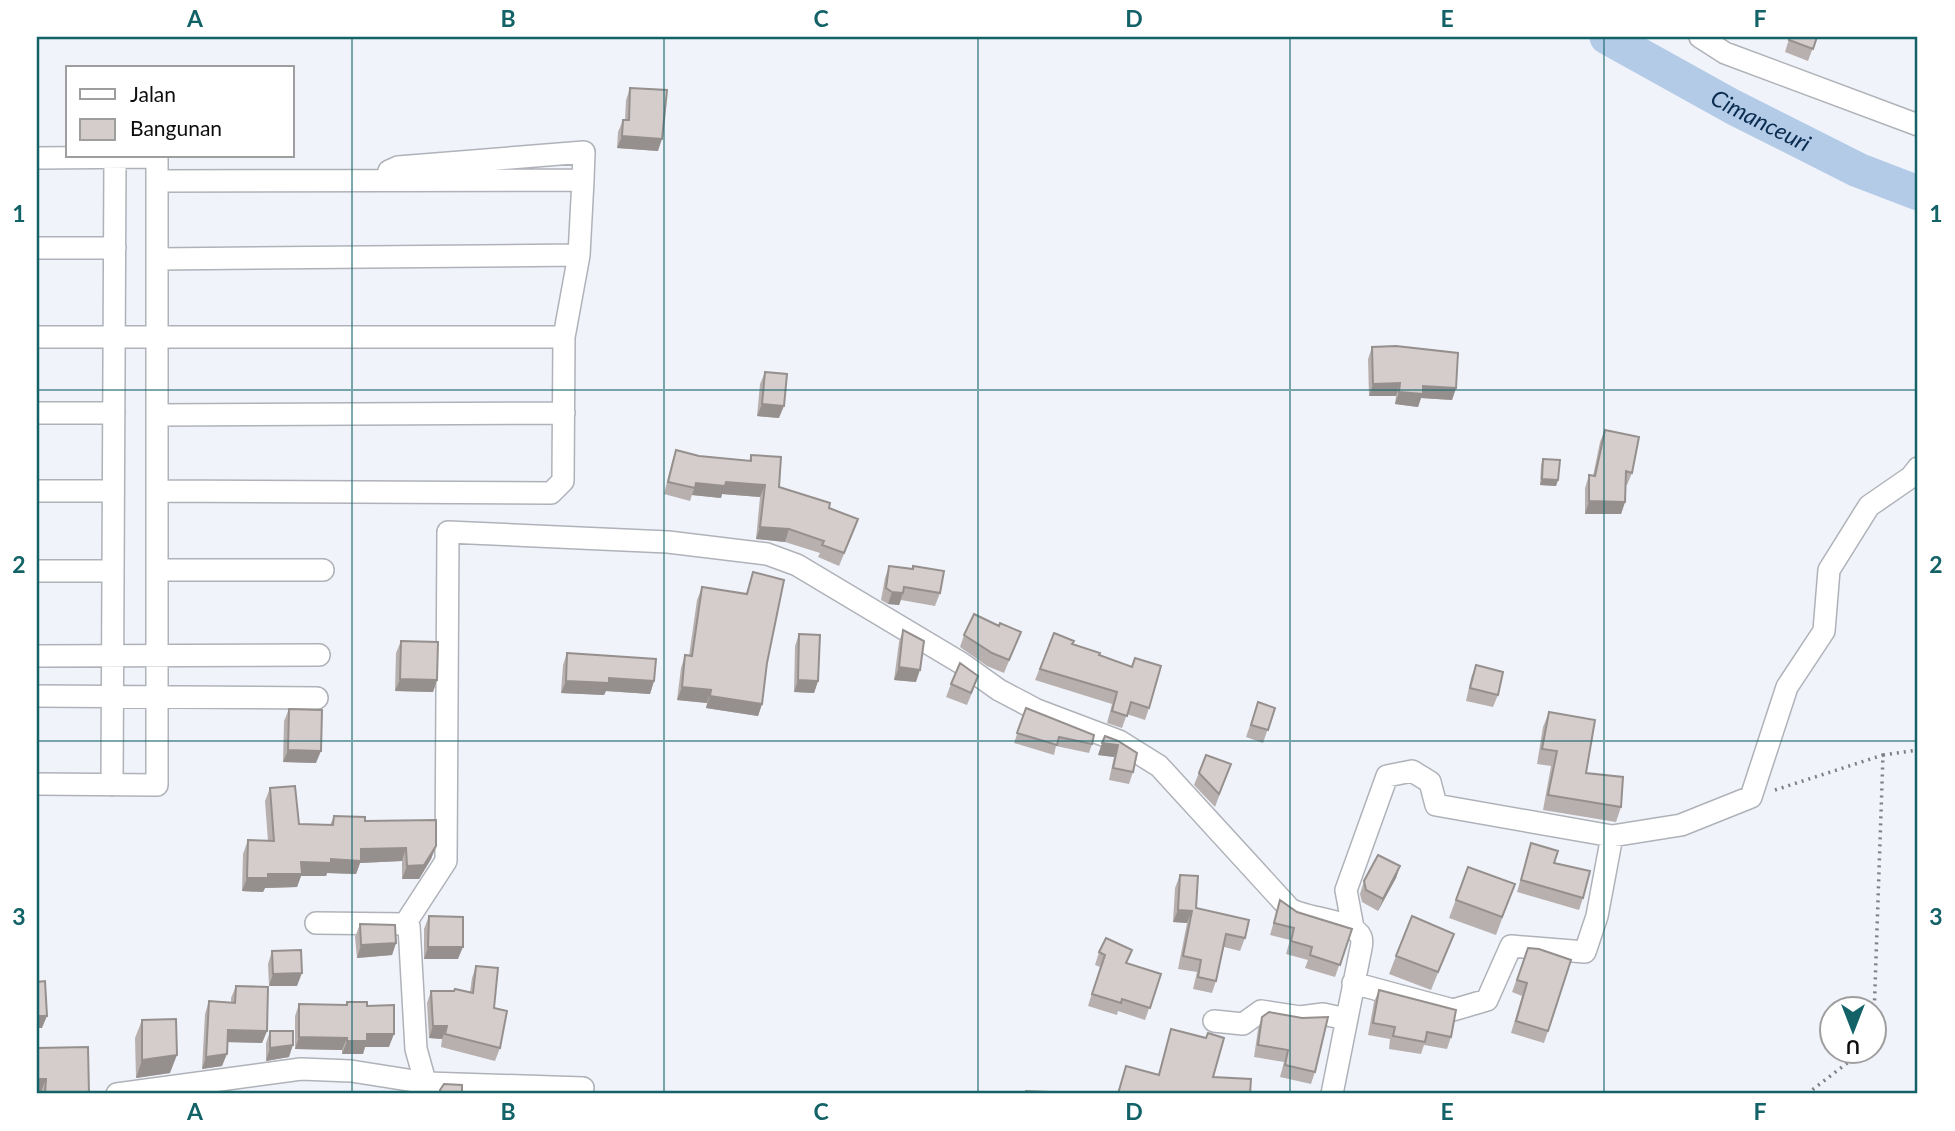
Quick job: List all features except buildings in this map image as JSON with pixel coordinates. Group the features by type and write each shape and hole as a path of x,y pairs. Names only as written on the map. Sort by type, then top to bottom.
{"street":[{"path":"1700,37 1725,53 1918,125"},
{"path":"37,158 115,158 111,785"},
{"path":"37,784 157,785 157,158"},
{"path":"157,181 583,180 579,255 564,337 564,481 551,493 157,491"},
{"path":"37,248 115,248"},
{"path":"157,259 579,255"},
{"path":"37,337 564,337"},
{"path":"37,413 114,413"},
{"path":"157,415 564,413"},
{"path":"1332,1094 1362,940 1353,928 1346,890 1387,776 1412,771 1430,782 1436,805 1612,836 1681,825 1751,797 1787,687 1824,631 1829,570 1868,506 1912,477 1918,467"},
{"path":"37,491 113,491"},
{"path":"405,925 446,862 448,532 668,542 767,554 797,565 961,663 999,690 1037,710 1119,741 1160,766 1290,909 1299,914 1353,928"},
{"path":"37,570 113,571"},
{"path":"157,570 323,570"},
{"path":"37,656 319,655"},
{"path":"37,696 317,698"},
{"path":"1353,983 1452,1010 1487,1000 1510,946 1585,952 1597,916 1612,836"},
{"path":"316,923 405,925 411,932 416,1049 427,1088"},
{"path":"1214,1021 1242,1024 1261,1011 1300,1017 1323,1014 1346,1019"},
{"path":"117,1094 300,1069 351,1071 427,1088 583,1088"}],"path":[{"path":"1751,797 1884,755 1918,750"},
{"path":"1875,995 1884,755"},
{"path":"1807,1094 1847,1064"}],"waterway":[{"name":"Cimanceuri","path":"1607,37 1733,107 1858,170 1918,193"}]}
